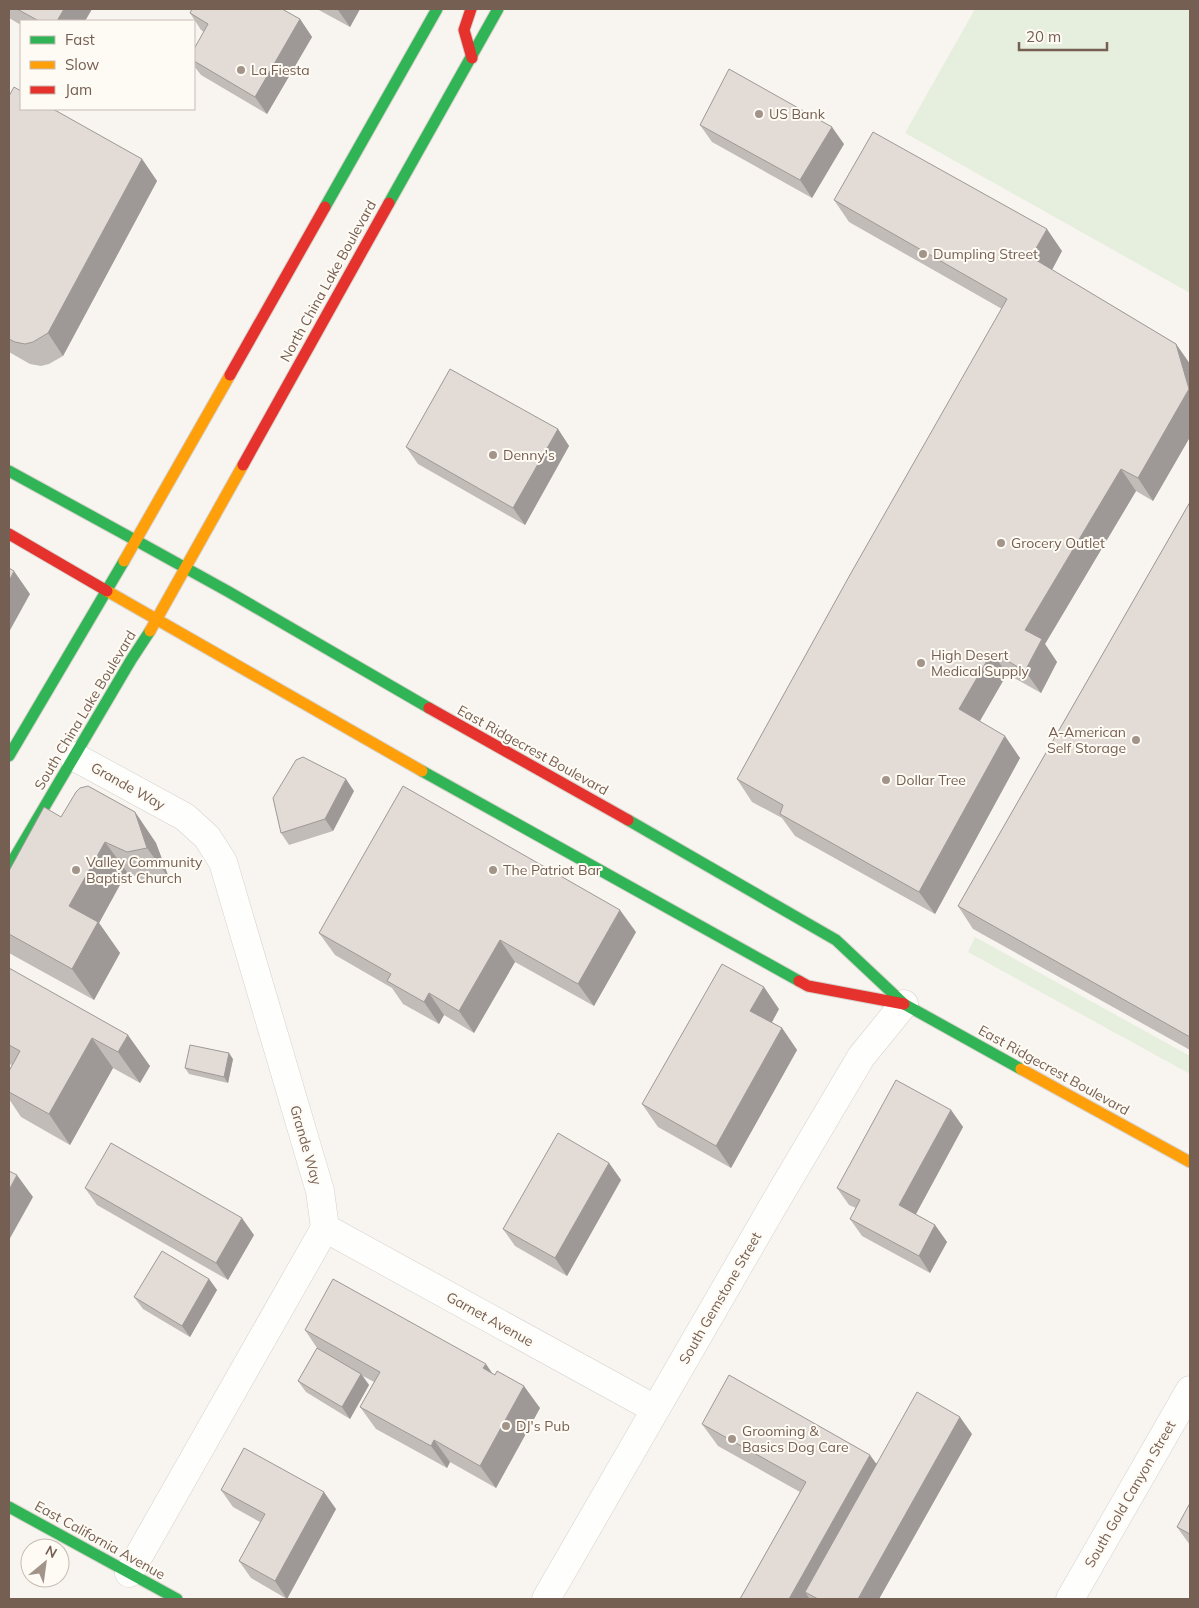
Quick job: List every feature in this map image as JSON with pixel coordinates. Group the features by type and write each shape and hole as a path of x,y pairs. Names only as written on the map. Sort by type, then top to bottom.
{"main road":[{"path":"9,756 161,498 437,9"},
{"path":"471,9 464,28 464,36 472,58"},
{"name":"North China Lake Boulevard","path":"186,568 498,9"},
{"name":"East Ridgecrest Boulevard","path":"9,471 186,568 836,940 904,1004 1190,1162"},
{"name":"East Ridgecrest Boulevard","path":"9,534 528,831 808,986 904,1004"},
{"name":"South China Lake Boulevard","path":"9,867 73,756 131,660 158,620 186,568"},
{"name":"East California Avenue","path":"9,1507 177,1599"}],"street":[{"name":"Grande Way","path":"73,756 185,817 208,837 223,862 320,1191 325,1228"},
{"name":"South Gemstone Street","path":"546,1599 861,1057 904,1004"},
{"name":"Garnet Avenue","path":"325,1228 655,1410"},
{"path":"129,1573 325,1228"},
{"name":"South Gold Canyon Street","path":"1070,1599 1190,1390"}],"green space":[{"path":"975,9 1190,9 1190,293 905,133"},
{"path":"975,937 1190,1056 1190,1074 968,952"}],"building":[{"path":"17,9 64,9 58,20 37,20"},
{"path":"192,9 282,9 300,19 255,97 195,62 195,47 208,24 190,13"},
{"name":"US Bank","path":"729,69 832,127 800,180 700,125"},
{"path":"14,87 20,90 20,110 55,110 142,159 48,333 33,342 25,344 9,339 9,96"},
{"path":"873,132 1047,229 1031,257 1176,344 1189,389 1138,478 1121,469 1025,630 1042,639 1025,671 992,652 959,709 1005,736 919,892 780,814 783,805 737,779 851,573 1007,299 834,200"},
{"name":"Denny's","path":"450,369 558,429 513,508 406,447"},
{"name":"A-American Self Storage","path":"1190,502 1190,1037 958,906"},
{"path":"9,568 14,571 9,581"},
{"path":"303,757 346,779 325,819 281,833 273,798 296,760"},
{"path":"88,786 135,812 147,848 127,852 105,842 69,906 98,922 72,969 9,934 9,871 44,807 61,817 76,792 80,788"},
{"path":"403,786 620,910 578,984 500,940 459,1011 429,993 424,1002 387,981 391,974 319,933"},
{"path":"722,964 764,987 750,1011 782,1028 716,1146 642,1104"},
{"path":"9,968 128,1035 118,1052 92,1038 49,1114 9,1092 9,1071 20,1051 9,1045"},
{"path":"190,1045 229,1053 224,1077 185,1068"},
{"path":"896,1080 951,1110 899,1205 935,1225 919,1256 850,1219 860,1200 837,1188"},
{"path":"558,1133 609,1163 555,1258 503,1229"},
{"path":"111,1143 242,1218 216,1263 85,1188"},
{"path":"9,1171 17,1175 9,1190"},
{"path":"162,1251 209,1279 182,1326 134,1297"},
{"path":"333,1279 486,1364 483,1368 495,1375 497,1371 524,1386 480,1466 434,1440 431,1446 360,1407 380,1372 305,1330"},
{"path":"317,1348 361,1374 342,1407 298,1381"},
{"path":"729,1375 870,1455 789,1599 740,1599 806,1482 702,1424"},
{"path":"917,1392 960,1417 858,1599 818,1599 805,1592"},
{"path":"244,1448 324,1492 275,1581 239,1561 265,1514 221,1490"},
{"path":"1190,1503 1190,1534 1177,1527"}],"traffic: fast":[{"path":"325,207 437,9"},
{"path":"389,203 498,9"},
{"path":"9,471 135,540"},
{"path":"135,540 429,708"},
{"path":"9,756 124,561"},
{"path":"9,867 150,631"},
{"path":"422,771 799,981"},
{"path":"628,820 836,940 904,1004 1021,1069"},
{"path":"9,1507 177,1599"}],"traffic: slow":[{"path":"124,561 230,375"},
{"path":"150,631 243,465"},
{"path":"107,591 422,771"},
{"path":"1021,1069 1190,1162"}],"traffic: jam":[{"path":"471,9 464,30 472,58"},
{"path":"243,465 389,203"},
{"path":"230,375 325,207"},
{"path":"9,534 107,591"},
{"path":"429,708 628,820"},
{"path":"799,981 808,986 904,1004"}],"place":[{"name":"La Fiesta","path":"241,70"},
{"name":"US Bank","path":"759,114"},
{"name":"Dumpling Street","path":"923,254"},
{"name":"Denny's","path":"493,455"},
{"name":"Grocery Outlet","path":"1001,543"},
{"name":"High Desert Medical Supply","path":"921,663"},
{"name":"A-American Self Storage","path":"1136,740"},
{"name":"Dollar Tree","path":"886,780"},
{"name":"Valley Community Baptist Church","path":"76,870"},
{"name":"The Patriot Bar","path":"493,870"},
{"name":"DJ's Pub","path":"506,1426"},
{"name":"Grooming & Basics Dog Care","path":"732,1439"}]}
